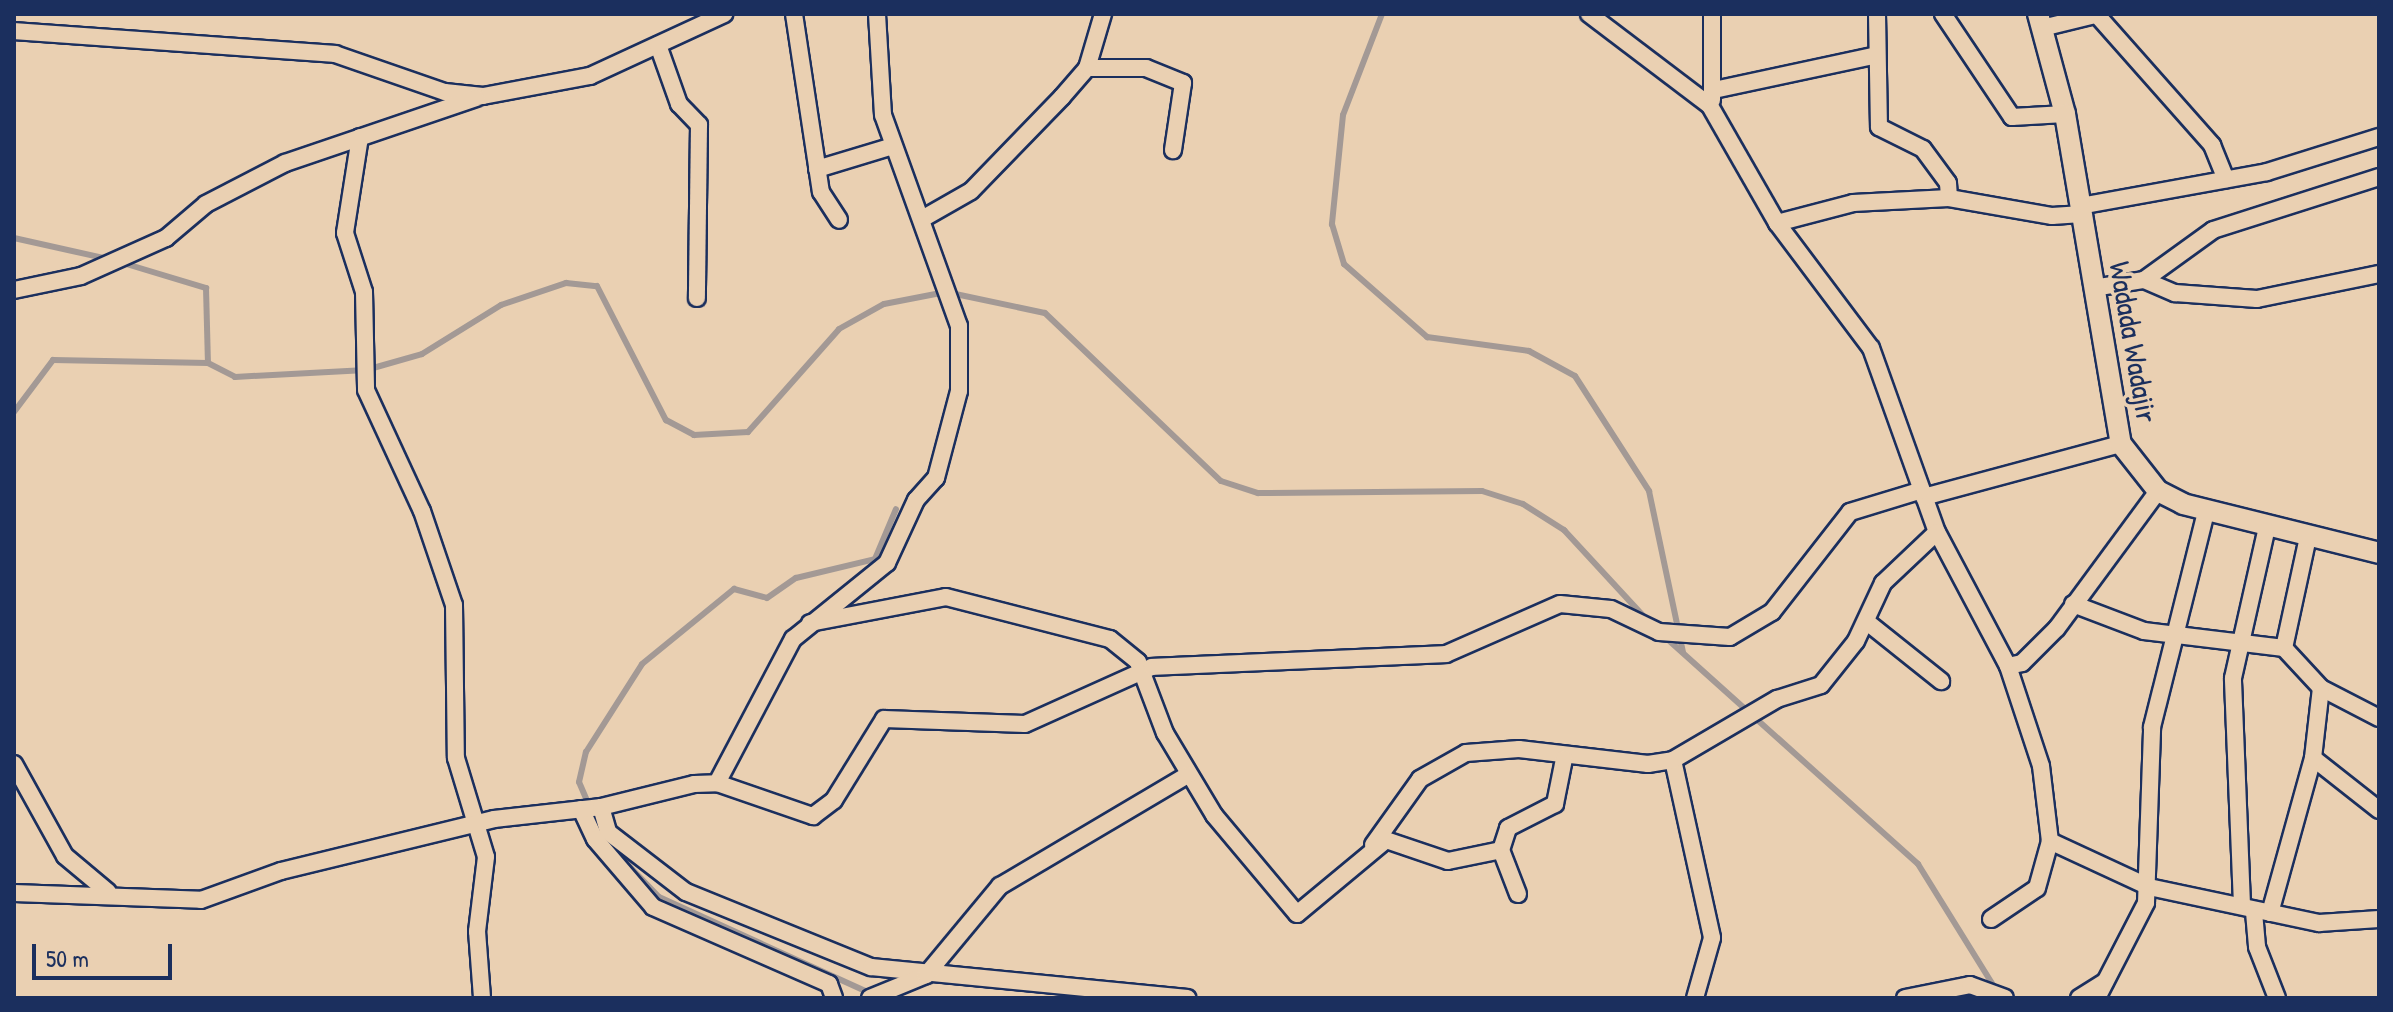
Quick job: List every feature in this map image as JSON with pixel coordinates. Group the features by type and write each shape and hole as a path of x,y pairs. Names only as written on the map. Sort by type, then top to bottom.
{"street":[{"path":"14,290 104,267 166,238 248,180 360,137 483,96 590,76 724,14"},
{"path":"794,14 817,169 839,220"},
{"path":"717,783 768,677 810,623 887,563 941,460 959,391 962,341 922,219 893,146 878,91 877,14"},
{"path":"922,219 971,191 1087,68 1103,14"},
{"path":"1589,14 1712,98 1873,56"},
{"path":"1712,14 1712,98 1777,223 1871,348 1937,532 2008,666 2041,766 2050,841 2037,888 1991,919"},
{"path":"1876,14 1873,56 1879,127 1923,149 1948,183 1949,198"},
{"path":"1943,14 2012,117 2065,114"},
{"path":"2040,21 2098,15 2212,145 2226,179"},
{"name":"Wadada Wadajir","path":"2040,21 2065,114 2121,444 2158,491 2206,512 2379,553"},
{"path":"14,31 335,54 445,92 483,96"},
{"path":"658,45 679,104 699,125 697,298"},
{"path":"1087,68 1146,68 1183,83 1173,150"},
{"path":"360,137 345,233 364,292 366,390 422,511 454,605 456,758 477,826 487,880 477,931 482,998"},
{"path":"1777,223 1853,203 1949,198 2052,216 2226,179 2379,137"},
{"path":"817,169 893,146"},
{"path":"2093,288 2144,280 2213,230 2379,177"},
{"path":"2144,280 2175,293 2257,299 2379,274"},
{"path":"14,893 201,900 281,871 477,826 601,807 717,783 813,816 834,800 884,719 1025,724 1139,671 1446,654 1576,602 1611,609 1659,632 1730,637 1772,612 1834,524 1923,493 2121,444"},
{"path":"2008,666 2022,663 2073,604 2158,491"},
{"path":"2097,998 2149,887 2152,727 2206,512"},
{"path":"2267,527 2236,647 2257,947 2277,998"},
{"path":"810,623 946,597 1100,635 1131,653 1188,775 1297,914 1373,845 1420,779 1466,753 1519,749 1564,759 1673,760 1777,699 1821,685 1867,622 1883,583 1937,532"},
{"path":"2284,648 2308,537"},
{"path":"2073,604 2121,626 2236,647 2284,648 2321,688 2374,711"},
{"path":"1867,622 1941,681"},
{"path":"2255,910 2313,758 2321,688"},
{"path":"2313,758 2379,810"},
{"path":"1518,894 1501,850 1508,828 1555,804 1564,759"},
{"path":"1673,760 1712,938 1695,998 1701,998"},
{"path":"14,764 65,856 113,895"},
{"path":"870,998 926,975 1000,886 1188,775"},
{"path":"601,807 608,832 686,892 871,967 926,975 1187,998"},
{"path":"581,809 595,839 653,907 829,984 834,998"},
{"path":"2050,841 2149,887 2319,923 2379,919"},
{"path":"1373,845 1398,842 1448,861 1501,850"},
{"path":"2079,998 2105,982"},
{"path":"1905,998 1970,985 2005,998"}],"waterway":[{"path":"1382,14 1343,115 1332,224 1344,264 1427,337 1529,351 1575,376 1649,491 1683,652"},
{"path":"14,238 108,259"},
{"path":"123,263 206,288 208,363"},
{"path":"14,412 53,360 208,363 235,377 366,370 422,354 501,305 566,283 597,286 666,420 694,435 748,432 839,329 884,304 946,292 1045,313 1221,481 1258,493 1482,491 1523,504 1564,530 1648,621"},
{"path":"600,831 579,782 586,752 642,664 734,589 767,598 796,578 875,559 896,509"},
{"path":"1665,637 1918,864 1996,990"},
{"path":"627,864 659,897 872,994"}]}
